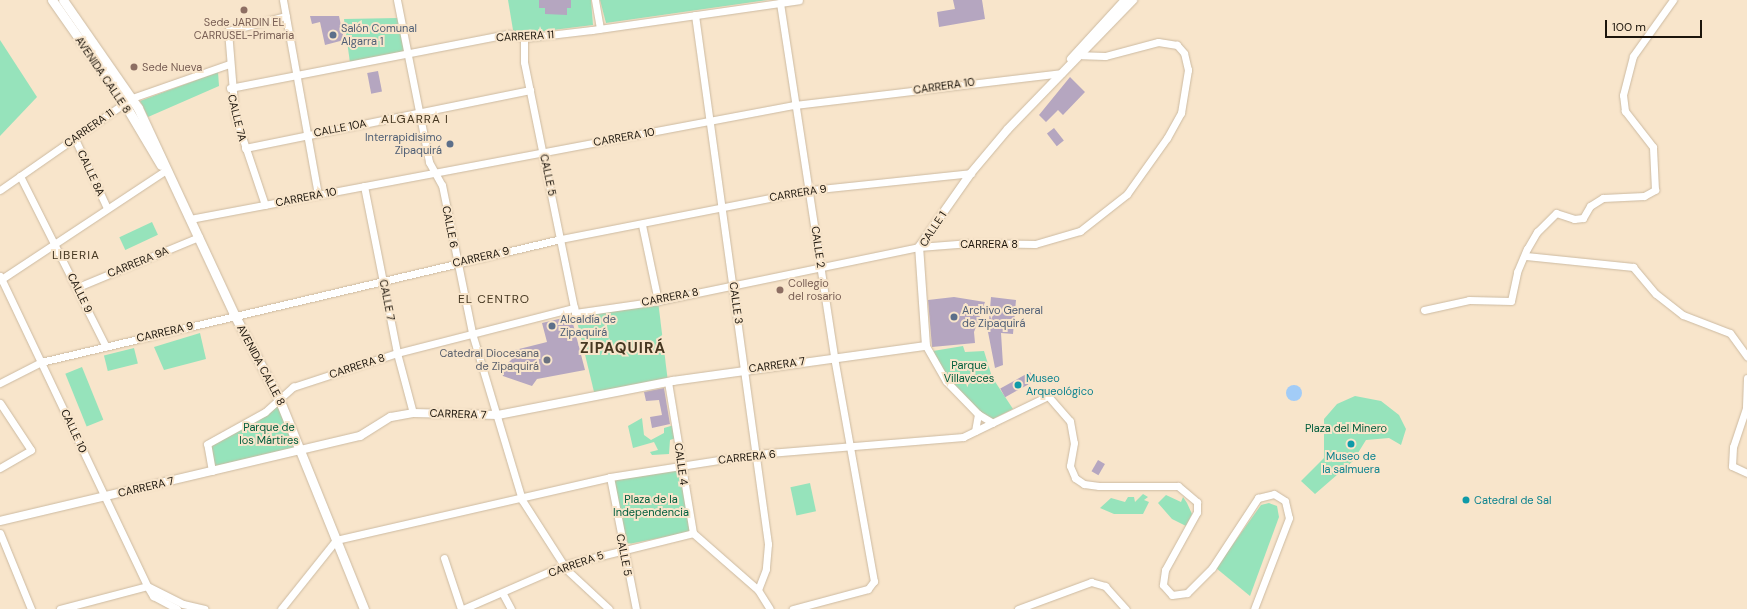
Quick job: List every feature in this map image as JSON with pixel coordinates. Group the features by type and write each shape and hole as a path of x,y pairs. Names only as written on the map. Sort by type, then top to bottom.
{"main road":[{"name":"AVENIDA CALLE 8","path":"52,0 124,103 156,160 166,170"},
{"name":"AVENIDA CALLE 8","path":"63,0 132,98 235,316 280,401 302,449 364,609"}],"street":[{"path":"283,0 298,75 318,195"},
{"name":"CALLE 6","path":"397,0 418,112 434,171 442,185 472,333 498,415 522,500 564,565 609,609"},
{"path":"595,0 600,29"},
{"name":"CARRERA 11","path":"230,88 406,52 509,34 524,38 694,16 798,0"},
{"name":"CALLE 1","path":"993,423 978,414 946,381 926,346 919,248 971,173 1125,0"},
{"name":"CALLE 1","path":"1063,71 1082,55 1133,0"},
{"path":"1424,310 1469,300 1511,301 1517,272 1537,232 1556,213 1574,219 1583,218 1590,206 1603,198 1644,196 1655,190 1653,147 1625,111 1623,95 1633,56 1673,0"},
{"name":"CALLE 2","path":"780,3 794,105 810,190 834,358 873,585 793,609"},
{"name":"CALLE 7A","path":"265,205 245,148 230,88 229,28 286,16"},
{"name":"CALLE 3","path":"694,16 757,454 768,544 766,569 758,590"},
{"name":"CALLE 5","path":"524,38 522,50 544,152 574,311"},
{"name":"CARRERA 8","path":"212,472 207,444 280,401 293,386 397,353 472,333 574,311 658,300 919,248 970,243 1035,244 1060,239 1080,230 1127,194 1181,113 1188,70 1184,53 1177,44 1158,42 1105,56 1082,55"},
{"name":"CARRERA 11","path":"0,190 132,98 229,64"},
{"name":"CARRERA 10","path":"190,219 364,186 434,171 794,105 1063,71"},
{"name":"CALLE 10A","path":"245,148 307,134 530,90"},
{"name":"CALLE 8A","path":"75,139 107,208"},
{"path":"0,278 55,244 166,170"},
{"name":"CARRERA 9","path":"0,383 42,362 383,279 561,239 642,225 721,207 810,190 971,173"},
{"name":"CALLE 9","path":"20,176 78,287 106,346"},
{"name":"CALLE 7","path":"364,186 397,353 413,413"},
{"path":"642,225 658,300"},
{"name":"CARRERA 9A","path":"78,287 198,237"},
{"path":"1526,256 1633,268 1656,294 1683,315 1730,334 1747,356"},
{"name":"CALLE 10","path":"0,278 42,362 147,586 153,596 177,609"},
{"name":"CARRERA 7","path":"0,521 360,436 391,417 413,413 498,415 668,382 745,370 926,346"},
{"path":"1747,378 1746,408 1733,447 1732,466 1747,472"},
{"name":"CALLE 4","path":"668,382 693,533"},
{"name":"CARRERA 6","path":"522,500 610,477 757,454 850,448 963,437 1048,396 1070,422 1074,443 1070,466 1074,478 1084,484 1099,486 1178,486 1191,494 1197,502 1197,512 1165,570 1163,585 1172,595 1187,592 1212,568 1258,498 1274,494 1285,501 1289,518 1254,609"},
{"path":"0,403 31,450 0,468"},
{"path":"975,432 978,414"},
{"name":"CALLE 5","path":"610,477 636,609"},
{"path":"281,609 336,540 481,505 522,500"},
{"path":"0,533 31,609"},
{"path":"693,533 758,590 770,609"},
{"name":"CARRERA 5","path":"462,609 472,607 503,594 564,565 623,548 693,533"},
{"path":"444,558 462,609"},
{"path":"1018,609 1091,582 1105,586 1126,609"},
{"path":"60,609 147,586 183,604 204,609"},
{"path":"503,594 511,609"}],"green space":[{"path":"508,0 591,0 593,25 521,34 513,30"},
{"path":"600,0 768,0 606,23"},
{"path":"398,18 405,52 350,63 344,19"},
{"path":"0,40 37,97 0,136"},
{"path":"218,72 219,86 148,117 140,101"},
{"path":"152,222 158,235 125,250 119,237"},
{"path":"658,301 668,382 595,396 575,313"},
{"path":"200,333 206,359 164,370 154,347"},
{"name":"Parque Villaveces","path":"963,346 965,352 984,351 992,377 1013,409 993,419 980,413 948,379 933,351"},
{"path":"134,348 138,364 108,371 104,355"},
{"path":"82,367 103,420 87,427 65,374"},
{"name":"Plaza del Minero","path":"1355,396 1381,401 1399,415 1406,429 1401,445 1389,438 1366,440 1353,461 1315,494 1301,481 1324,458 1324,419 1337,404"},
{"name":"Parque de los Mártires","path":"279,404 298,450 215,469 208,445"},
{"path":"642,418 644,435 651,440 664,433 664,428 674,425 676,438 670,440 669,454 652,455 650,452 658,450 654,442 633,448 628,426"},
{"name":"Plaza de la Independencia","path":"679,468 691,532 624,545 611,481"},
{"path":"810,483 816,511 796,516 790,487"},
{"path":"1143,494 1148,497 1144,500 1149,502 1143,514 1114,514 1100,508 1111,498 1125,502 1128,497 1134,497 1135,502"},
{"path":"1166,495 1181,502 1183,497 1187,503 1192,514 1186,526 1172,519 1158,503"},
{"path":"1269,503 1277,506 1279,517 1250,596 1216,568 1261,505"}],"water":[{"path":"1294,385 1301,390 1302,393 1297,400 1294,401 1287,396 1286,393 1291,386"}],"building":[{"path":"539,0 571,0 571,8 567,8 567,15 545,14 545,8 539,8"},
{"path":"953,0 982,0 985,19 939,27 937,12 955,9"},
{"name":"Salón Comunal Algarra 1","path":"310,16 339,16 344,40 325,45 320,22 312,24"},
{"path":"378,71 382,92 371,94 367,73"},
{"path":"1070,77 1085,92 1063,115 1058,110 1046,122 1039,115"},
{"path":"1054,128 1064,141 1057,146 1047,134"},
{"name":"Archivo General de Zipaquirá","path":"954,297 985,302 974,332 975,343 932,347 928,300"},
{"path":"991,297 1016,300 1013,334 1001,333 1003,365 995,368 988,332"},
{"name":"Catedral Diocesana de Zipaquirá","path":"571,316 585,370 537,379 532,386 503,376 501,370 513,358 511,351 547,342 542,323"},
{"name":"Museo Arqueológico","path":"1030,372 1035,381 1005,397 1000,388"},
{"path":"664,388 670,424 652,428 650,417 662,415 659,400 646,401 644,392"},
{"path":"1098,460 1105,464 1098,475 1092,471"}],"place":[{"name":"Sede JARDIN EL CARRUSEL-Primaria","path":"244,10"},
{"name":"Salón Comunal Algarra 1","path":"333,35"},
{"name":"Sede Nueva","path":"134,67"},
{"name":"Interrapidisimo Zipaquirá","path":"450,144"},
{"name":"Collegio del rosario","path":"780,290"},
{"name":"Archivo General de Zipaquirá","path":"954,317"},
{"name":"Alcaldía de Zipaquirá","path":"552,326"},
{"name":"Catedral Diocesana de Zipaquirá","path":"547,360"},
{"name":"Museo Arqueológico","path":"1018,385"},
{"name":"Museo de la salmuera","path":"1351,444"},
{"name":"Catedral de Sal","path":"1466,500"}],"district":[{"name":"ALGARRA I","path":"415,120"},
{"name":"LIBERIA","path":"76,256"},
{"name":"EL CENTRO","path":"494,300"},
{"name":"ZIPAQUIRÁ","path":"623,349"}]}
